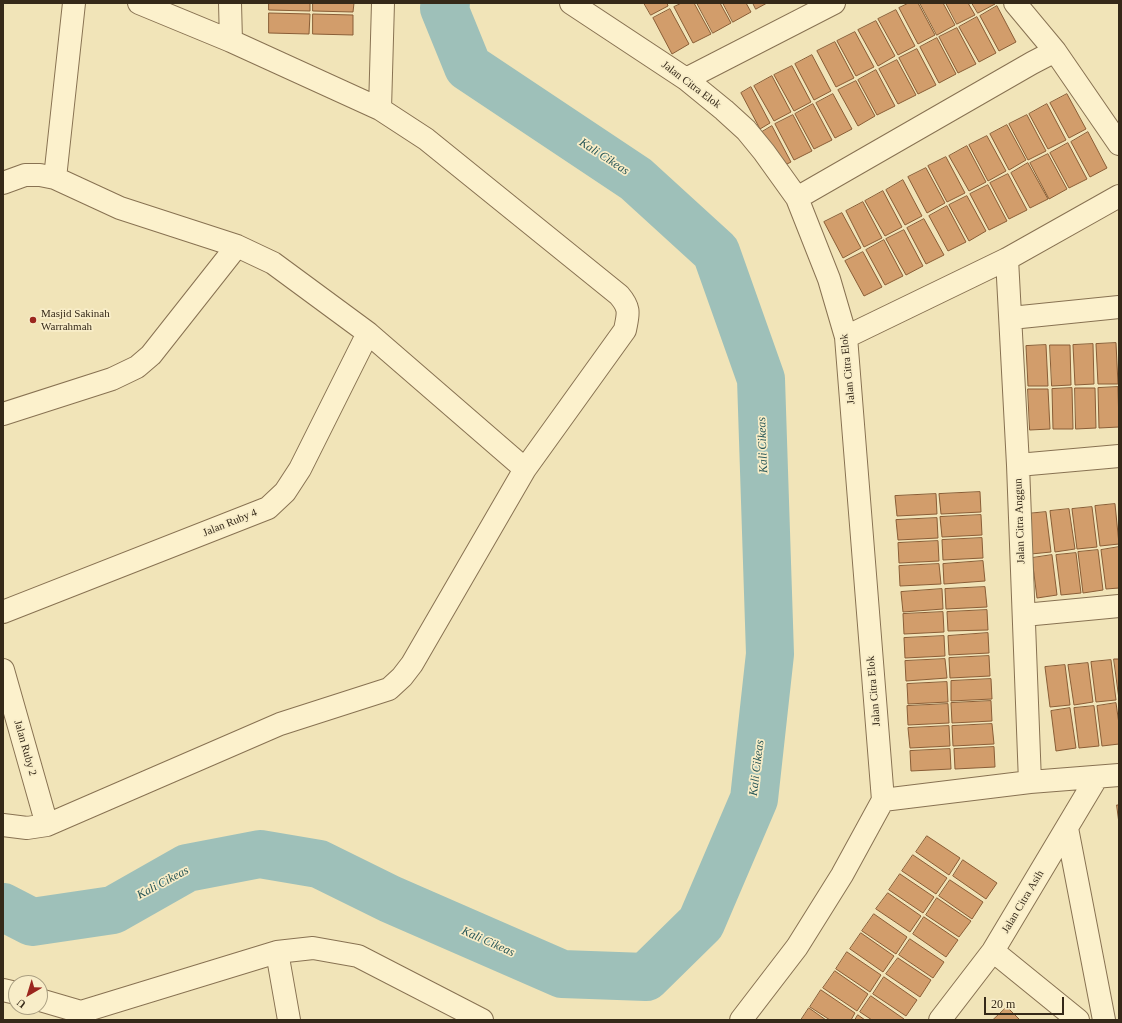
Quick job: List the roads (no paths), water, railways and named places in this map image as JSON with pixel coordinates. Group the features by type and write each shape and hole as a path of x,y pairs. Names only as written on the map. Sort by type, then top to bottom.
{"street":[{"path":"55,178 74,3"},
{"path":"3,825 27,828 46,825 280,724 389,689 402,677 412,664 525,469 625,330 628,314 626,303 619,295 426,139 380,109 231,41 139,3"},
{"path":"230,3 231,41"},
{"path":"380,109 383,3"},
{"name":"Jalan Citra Elok","path":"572,3 686,79 746,130 797,198 829,279 846,337 883,800"},
{"path":"686,79 834,3"},
{"path":"1015,3 1055,51 1119,144"},
{"path":"797,198 1032,62 1055,51"},
{"path":"3,183 25,175 40,175 55,178 120,208 237,246 273,262 368,333 525,469"},
{"path":"846,337 1007,259 1119,196"},
{"path":"3,414 112,379 137,367 151,355 237,246"},
{"name":"Jalan Citra Anggun","path":"1007,259 1018,465 1030,782"},
{"path":"1011,318 1119,307"},
{"name":"Jalan Ruby 4","path":"3,612 268,508 285,492 300,469 368,333"},
{"path":"1018,465 1119,456"},
{"path":"1024,615 1119,606"},
{"name":"Jalan Ruby 2","path":"3,670 46,825"},
{"path":"741,1020 797,947 842,875 883,800 1030,782 1119,774"},
{"name":"Jalan Citra Asih","path":"940,1020 993,951 1097,777"},
{"path":"1067,828 1104,1020"},
{"path":"48,1003 82,1016 277,952 313,948 358,956 482,1020"},
{"path":"993,951 1078,1020"},
{"path":"277,952 290,1020"}],"waterway":[{"name":"Kali Cikeas","path":"3,907 32,922 113,910 187,868 260,854 319,864 390,899 562,974 646,977 701,923 754,799 770,654 761,379 716,252 636,179 468,67 444,8 446,3"}],"place":[{"name":"Masjid Sakinah Warrahmah","path":"33,320"}]}
